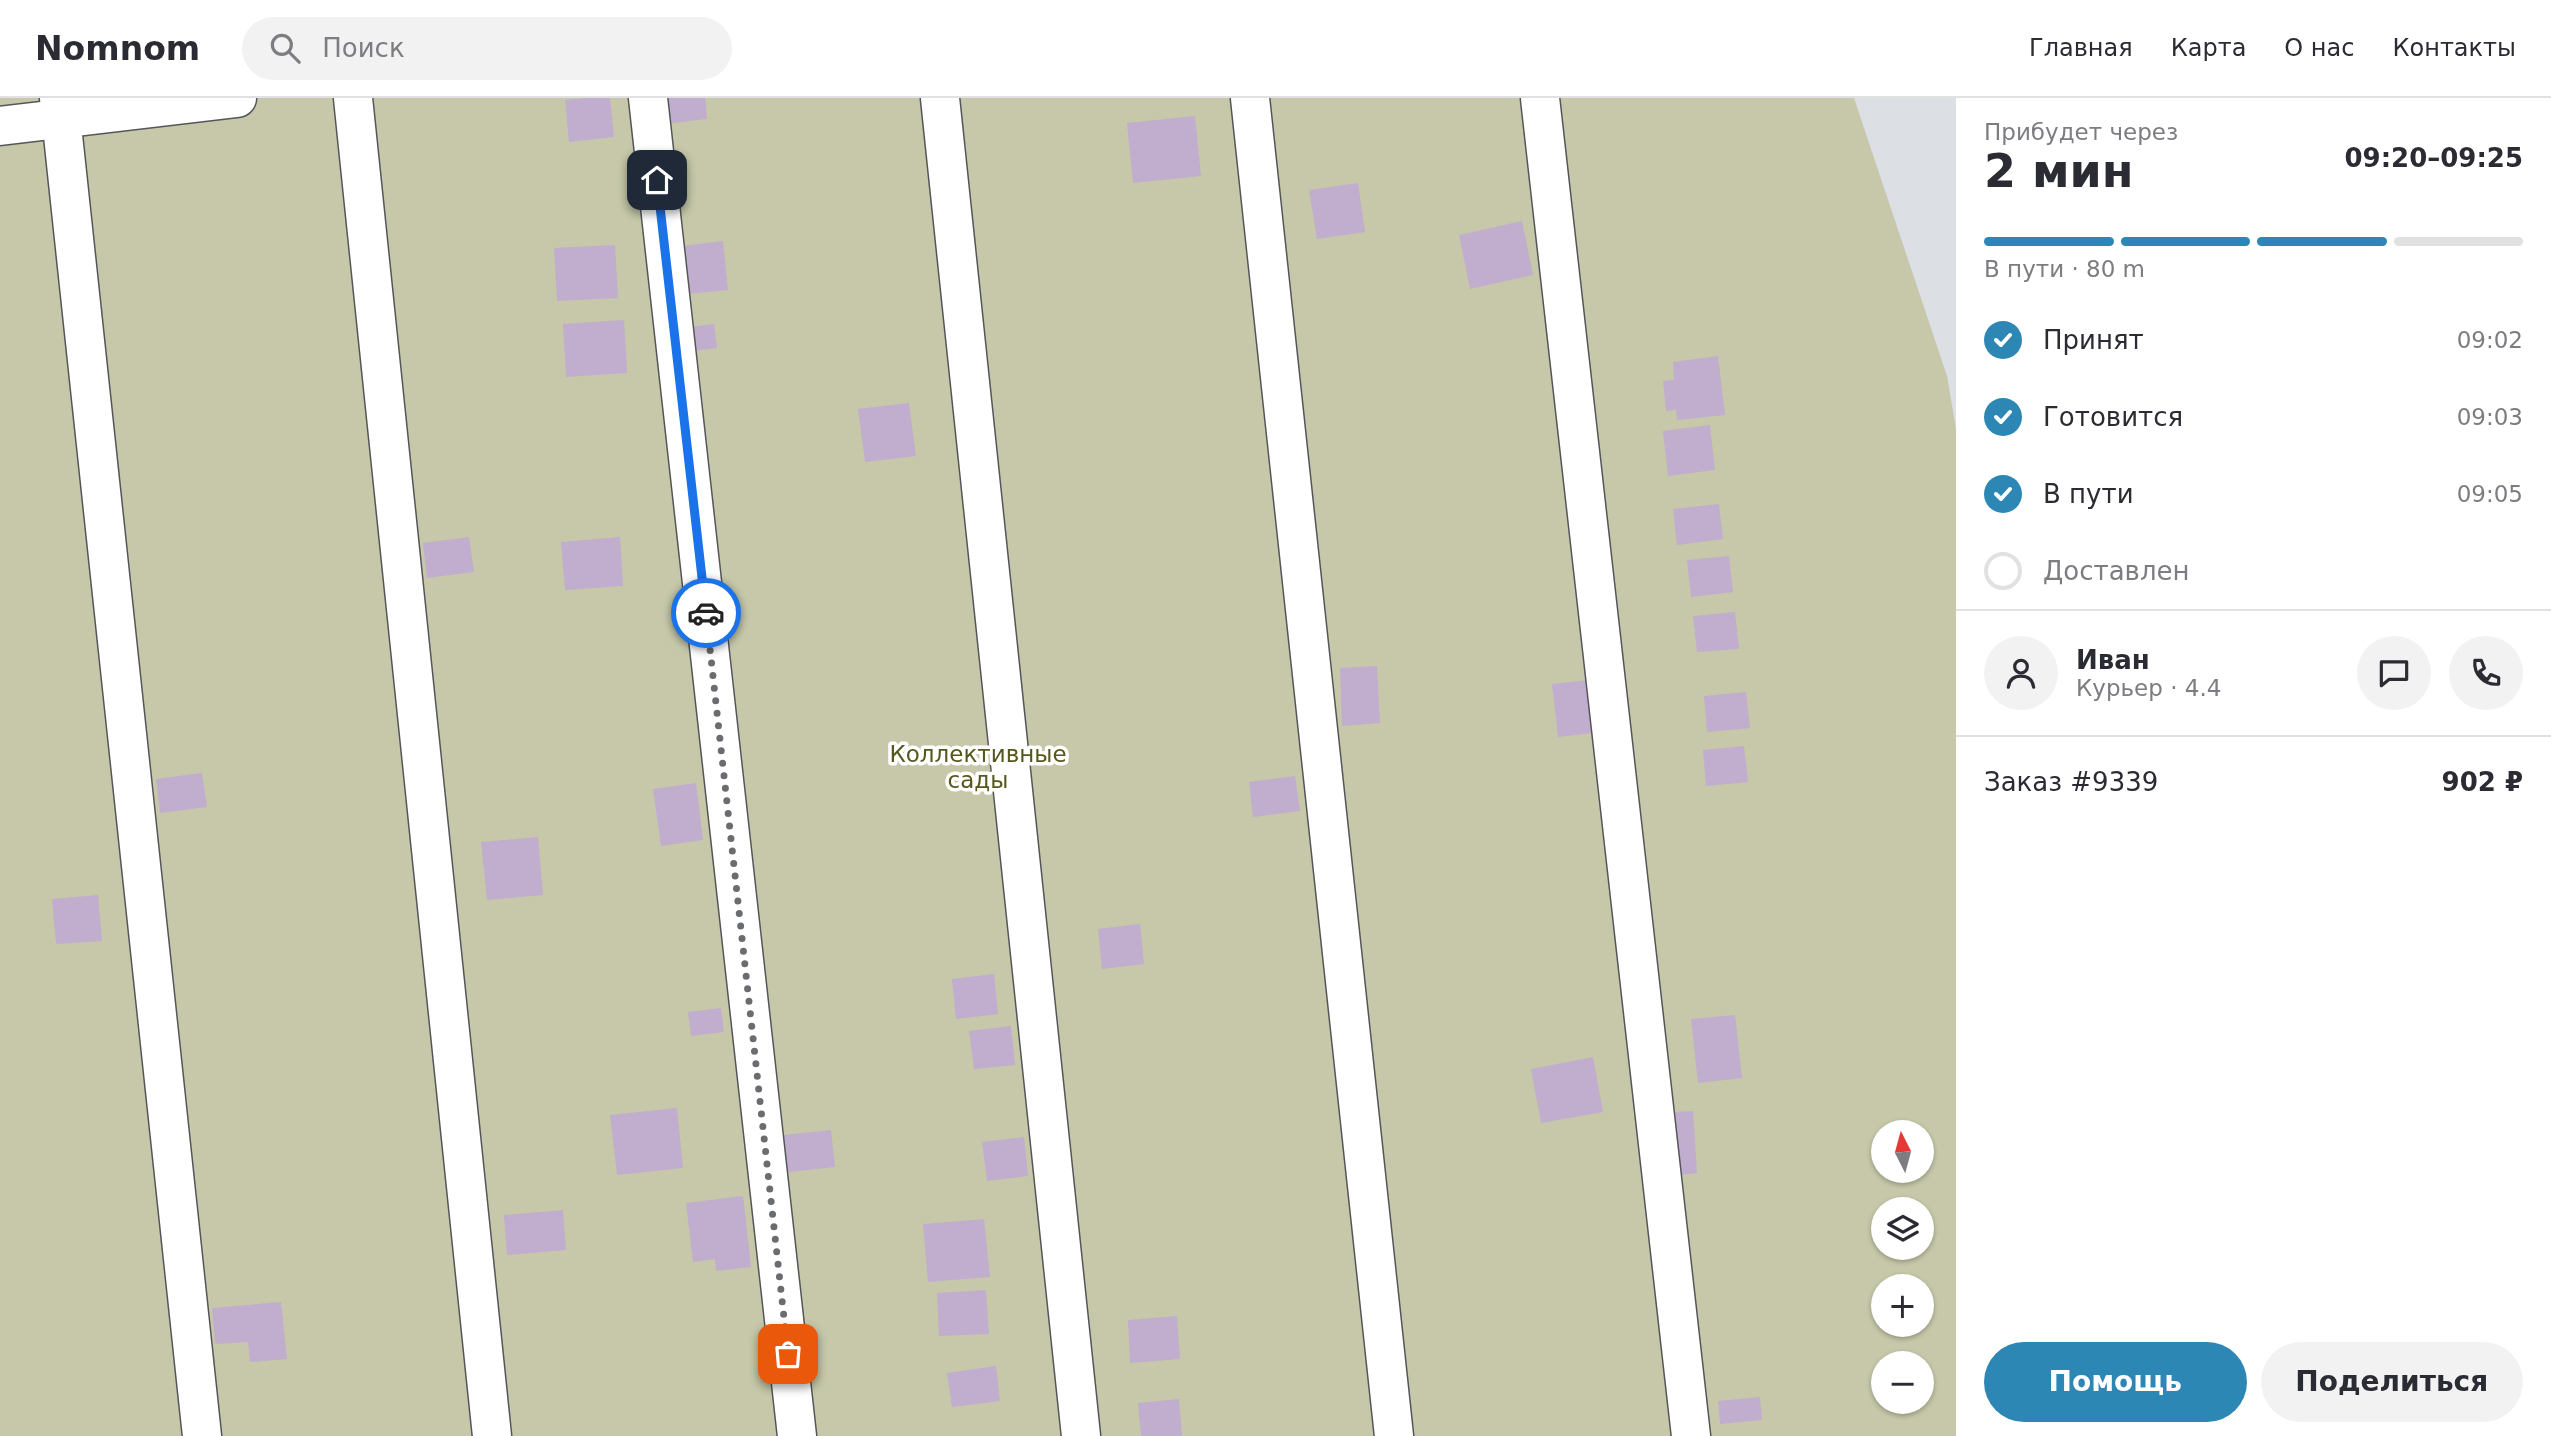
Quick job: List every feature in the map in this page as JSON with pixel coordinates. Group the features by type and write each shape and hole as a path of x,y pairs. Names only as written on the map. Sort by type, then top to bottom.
{"street":[{"path":"0,127 60,109 237,98"},
{"path":"353,98 492,1436"},
{"path":"648,98 797,1436"},
{"path":"940,98 1081,1436"},
{"path":"1250,98 1394,1436"},
{"path":"1540,98 1691,1436"},
{"path":"60,109 202,1436"}],"green space":[{"name":"Коллективные сады","path":"0,98 1854,98 1947,376 1956,429 1956,1436 0,1436"}],"building":[{"path":"610,98 614,137 569,142 565,100"},
{"path":"662,98 705,98 707,119 665,124"},
{"path":"1195,116 1201,176 1133,183 1127,123"},
{"path":"1358,183 1365,232 1317,239 1309,190"},
{"path":"1522,221 1533,275 1470,289 1459,235"},
{"path":"723,241 728,290 687,294 682,246"},
{"path":"615,245 618,298 557,301 554,248"},
{"path":"624,320 627,373 566,377 563,324"},
{"path":"714,324 717,348 685,352 682,328"},
{"path":"1718,356 1725,415 1677,420 1676,410 1666,411 1663,381 1674,380 1673,362"},
{"path":"909,403 916,456 865,462 858,409"},
{"path":"1710,425 1715,470 1668,476 1663,431"},
{"path":"1719,504 1723,539 1677,545 1673,509"},
{"path":"469,537 474,572 427,578 423,543"},
{"path":"620,537 623,586 565,590 561,542"},
{"path":"1729,556 1733,592 1691,597 1687,560"},
{"path":"1735,612 1739,649 1697,652 1693,616"},
{"path":"1377,666 1380,723 1342,726 1340,668"},
{"path":"1588,680 1594,733 1558,737 1552,684"},
{"path":"1746,692 1750,728 1707,732 1704,696"},
{"path":"1744,746 1748,782 1706,786 1703,750"},
{"path":"202,773 207,807 160,813 156,779"},
{"path":"1295,776 1300,811 1253,817 1249,782"},
{"path":"696,783 703,840 661,846 653,789"},
{"path":"538,837 543,895 487,900 481,842"},
{"path":"98,895 102,941 56,944 52,899"},
{"path":"1140,924 1144,964 1102,969 1098,929"},
{"path":"994,974 998,1014 956,1019 952,979"},
{"path":"721,1008 724,1032 691,1036 688,1012"},
{"path":"1735,1015 1742,1078 1698,1083 1691,1019"},
{"path":"1011,1026 1015,1065 974,1069 969,1031"},
{"path":"1593,1057 1603,1112 1541,1123 1531,1069"},
{"path":"677,1108 683,1168 617,1175 610,1115"},
{"path":"1693,1111 1697,1173 1680,1175 1675,1112"},
{"path":"831,1130 835,1167 779,1173 775,1136"},
{"path":"1024,1137 1028,1176 987,1181 982,1142"},
{"path":"743,1196 751,1267 716,1271 715,1259 693,1262 686,1203"},
{"path":"563,1210 566,1250 507,1255 504,1215"},
{"path":"984,1219 990,1277 928,1282 923,1224"},
{"path":"986,1290 989,1334 939,1336 937,1293"},
{"path":"281,1302 287,1359 250,1362 248,1342 215,1344 212,1308"},
{"path":"1177,1316 1180,1359 1130,1363 1128,1320"},
{"path":"996,1366 1000,1401 952,1407 947,1373"},
{"path":"1760,1397 1762,1420 1720,1424 1718,1401"},
{"path":"1179,1399 1182,1436 1141,1436 1138,1403"}],"way so far":[{"path":"706,613 788,1354"}],"route":[{"path":"657,180 706,613"}]}
